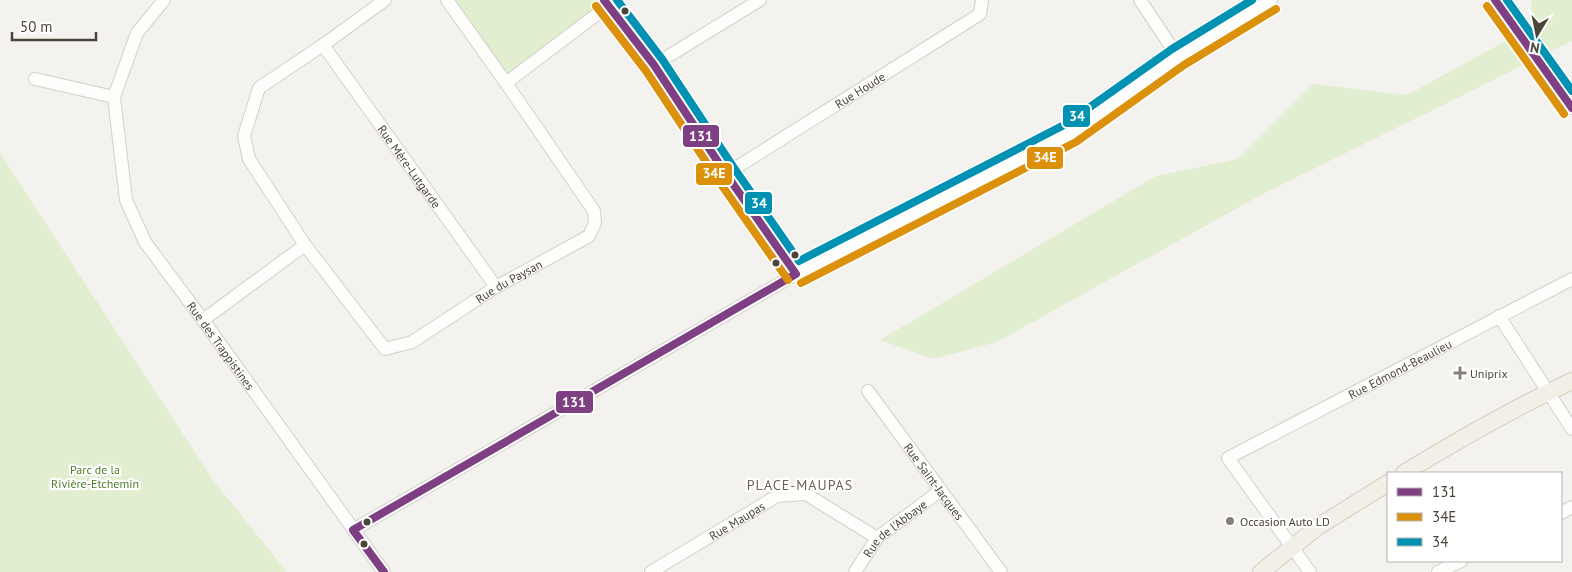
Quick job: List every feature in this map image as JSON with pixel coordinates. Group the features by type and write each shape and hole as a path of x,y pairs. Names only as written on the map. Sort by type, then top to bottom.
{"main road":[{"path":"1406,472 1548,392 1572,381"},
{"path":"1261,572 1319,526 1387,484"}],"street":[{"name":"Rue des Trappistines","path":"164,0 137,33 114,97 126,200 145,242 384,572"},
{"name":"Rue du Paysan","path":"385,0 259,88 244,136 249,159 306,245 385,349 412,342 496,287 589,236 595,223 594,211 448,0"},
{"path":"654,64 760,0"},
{"name":"Rue Houde","path":"726,174 980,14 982,0"},
{"path":"1140,0 1178,57"},
{"path":"353,530 796,274 1071,133 1178,57 1271,0"},
{"path":"1495,0 1572,108"},
{"path":"506,83 606,3 654,64 726,174 796,274"},
{"name":"Rue Mère-Lutgarde","path":"323,45 496,287"},
{"path":"35,80 114,97"},
{"path":"203,320 306,245"},
{"name":"Rue Edmond-Beaulieu","path":"1291,548 1228,458 1572,279"},
{"path":"1500,316 1572,429"},
{"name":"Rue Saint-Jacques","path":"868,391 1001,572"},
{"name":"Rue de l'Abbaye","path":"855,572 877,538 941,490"},
{"name":"Rue Maupas","path":"651,572 777,496 806,494 877,538"},
{"path":"1291,548 1310,572"},
{"path":"1438,572 1459,562"}],"green space":[{"path":"447,0 604,0 608,6 506,83"},
{"path":"1532,0 1572,0 1572,41 1259,196 997,342 933,359 880,340 1156,176 1238,159 1313,84 1407,95 1528,29"},
{"name":"Parc de la Rivière-Etchemin","path":"0,153 213,480 287,572 0,572"}],"transit line":[{"name":"131","path":"604,0 654,65 726,174 796,274"},
{"name":"34","path":"617,0 662,59 734,168 799,261 1066,124 1172,49 1252,0"},
{"name":"131","path":"1495,0 1572,108"},
{"name":"34","path":"1507,0 1572,91"},
{"name":"34E","path":"596,6 646,71 718,180 788,280"},
{"name":"34E","path":"1487,6 1564,114"},
{"name":"34E","path":"801,283 1076,142 1184,65 1276,9"},
{"name":"131","path":"353,530 796,274"},
{"name":"131","path":"353,530 384,572"}],"place":[{"name":"Uniprix","path":"1460,373"},
{"name":"Occasion Auto LD","path":"1230,521"}],"district":[{"name":"PLACE-MAUPAS","path":"800,485"}]}
